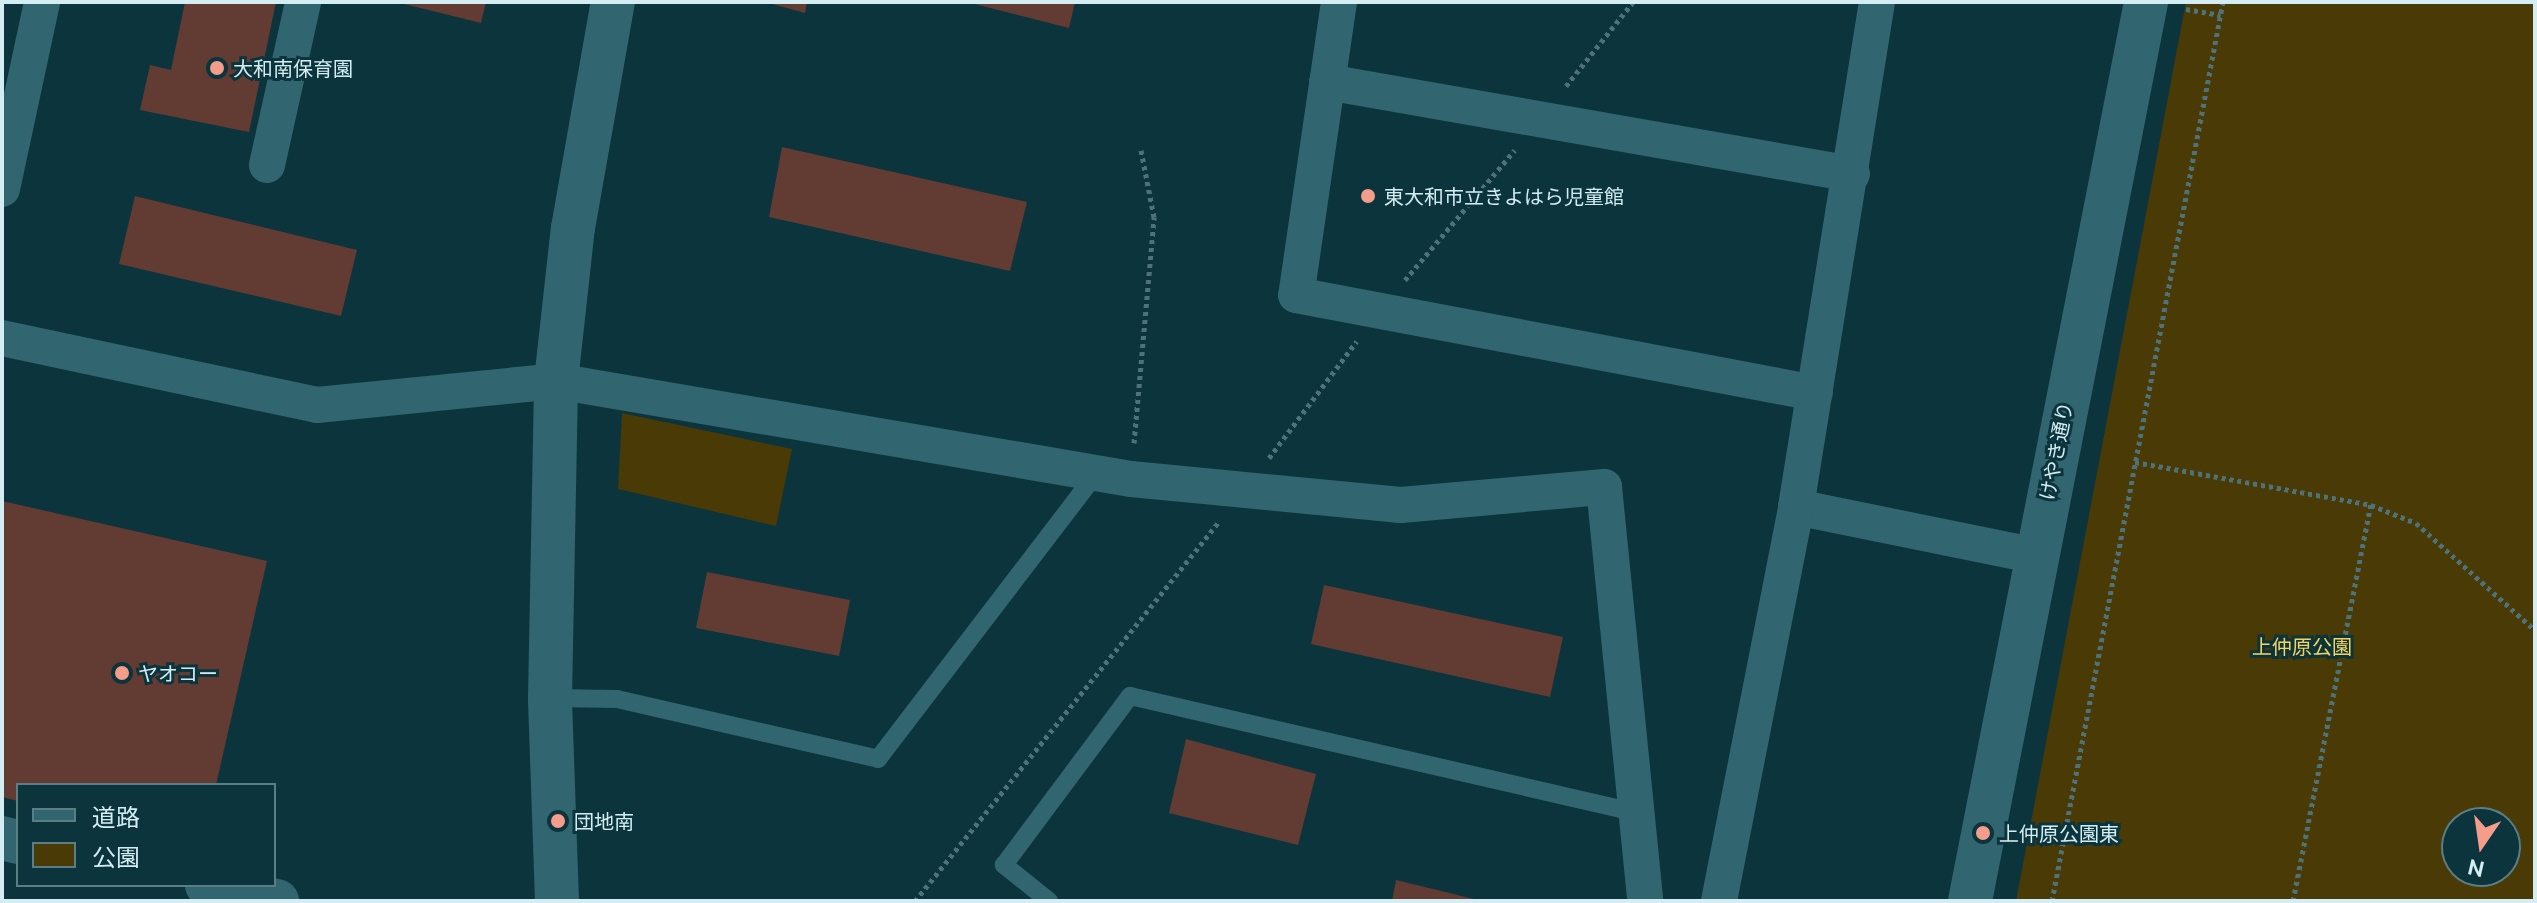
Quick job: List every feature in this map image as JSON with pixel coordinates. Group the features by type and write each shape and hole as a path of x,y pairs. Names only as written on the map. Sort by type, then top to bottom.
{"street":[{"path":"2,189 42,2"},
{"path":"267,165 303,2"},
{"path":"557,901 550,698 556,381 573,228 613,2"},
{"path":"1339,2 1296,295 1815,393"},
{"path":"1719,901 1796,507 1852,174 1877,2"},
{"name":"けやき通り","path":"1970,901 2036,556 2165,5"},
{"path":"1327,82 1542,117 1852,174"},
{"path":"2,338 317,405 556,381 1131,479 1401,505 1604,487 1645,901"},
{"path":"1796,507 2036,556"},
{"path":"216,887 277,901"}],"lane":[{"path":"550,698 617,699 878,759 1096,474"},
{"path":"1049,901 1004,865 1130,696 1634,812"}],"path":[{"path":"915,901 1244,490 1380,310 1542,117 1633,2"},
{"path":"2052,901 2223,2"},
{"path":"2165,5 2220,15"},
{"path":"1131,479 1154,217 1141,150"},
{"path":"2135,462 2371,505 2416,523 2535,630"},
{"path":"2293,901 2371,505"}],"green space":[{"name":"上仲原公園","path":"2186,2 2535,2 2535,901 2016,901"},
{"path":"622,413 792,449 776,526 618,489"}],"building":[{"name":"大和南保育園","path":"185,2 276,2 249,132 140,110 150,65 171,70"},
{"path":"396,2 486,2 481,23"},
{"path":"765,2 807,2 805,13"},
{"path":"967,2 1075,2 1069,28"},
{"path":"782,147 1027,202 1010,271 769,217"},
{"path":"135,196 357,250 341,316 119,264"},
{"name":"ヤオコー","path":"2,501 267,561 216,783 16,783 16,800 2,797"},
{"path":"707,572 850,600 839,656 696,628"},
{"path":"1324,585 1563,637 1550,697 1311,644"},
{"path":"1186,739 1316,774 1298,845 1169,813"},
{"path":"1396,880 1478,900 1478,901 1392,901"}],"place":[{"name":"大和南保育園","path":"217,68"},
{"name":"東大和市立きよはら児童館","path":"1368,196"},
{"name":"ヤオコー","path":"122,673"},
{"name":"団地南","path":"558,821"},
{"name":"上仲原公園東","path":"1983,833"}]}
